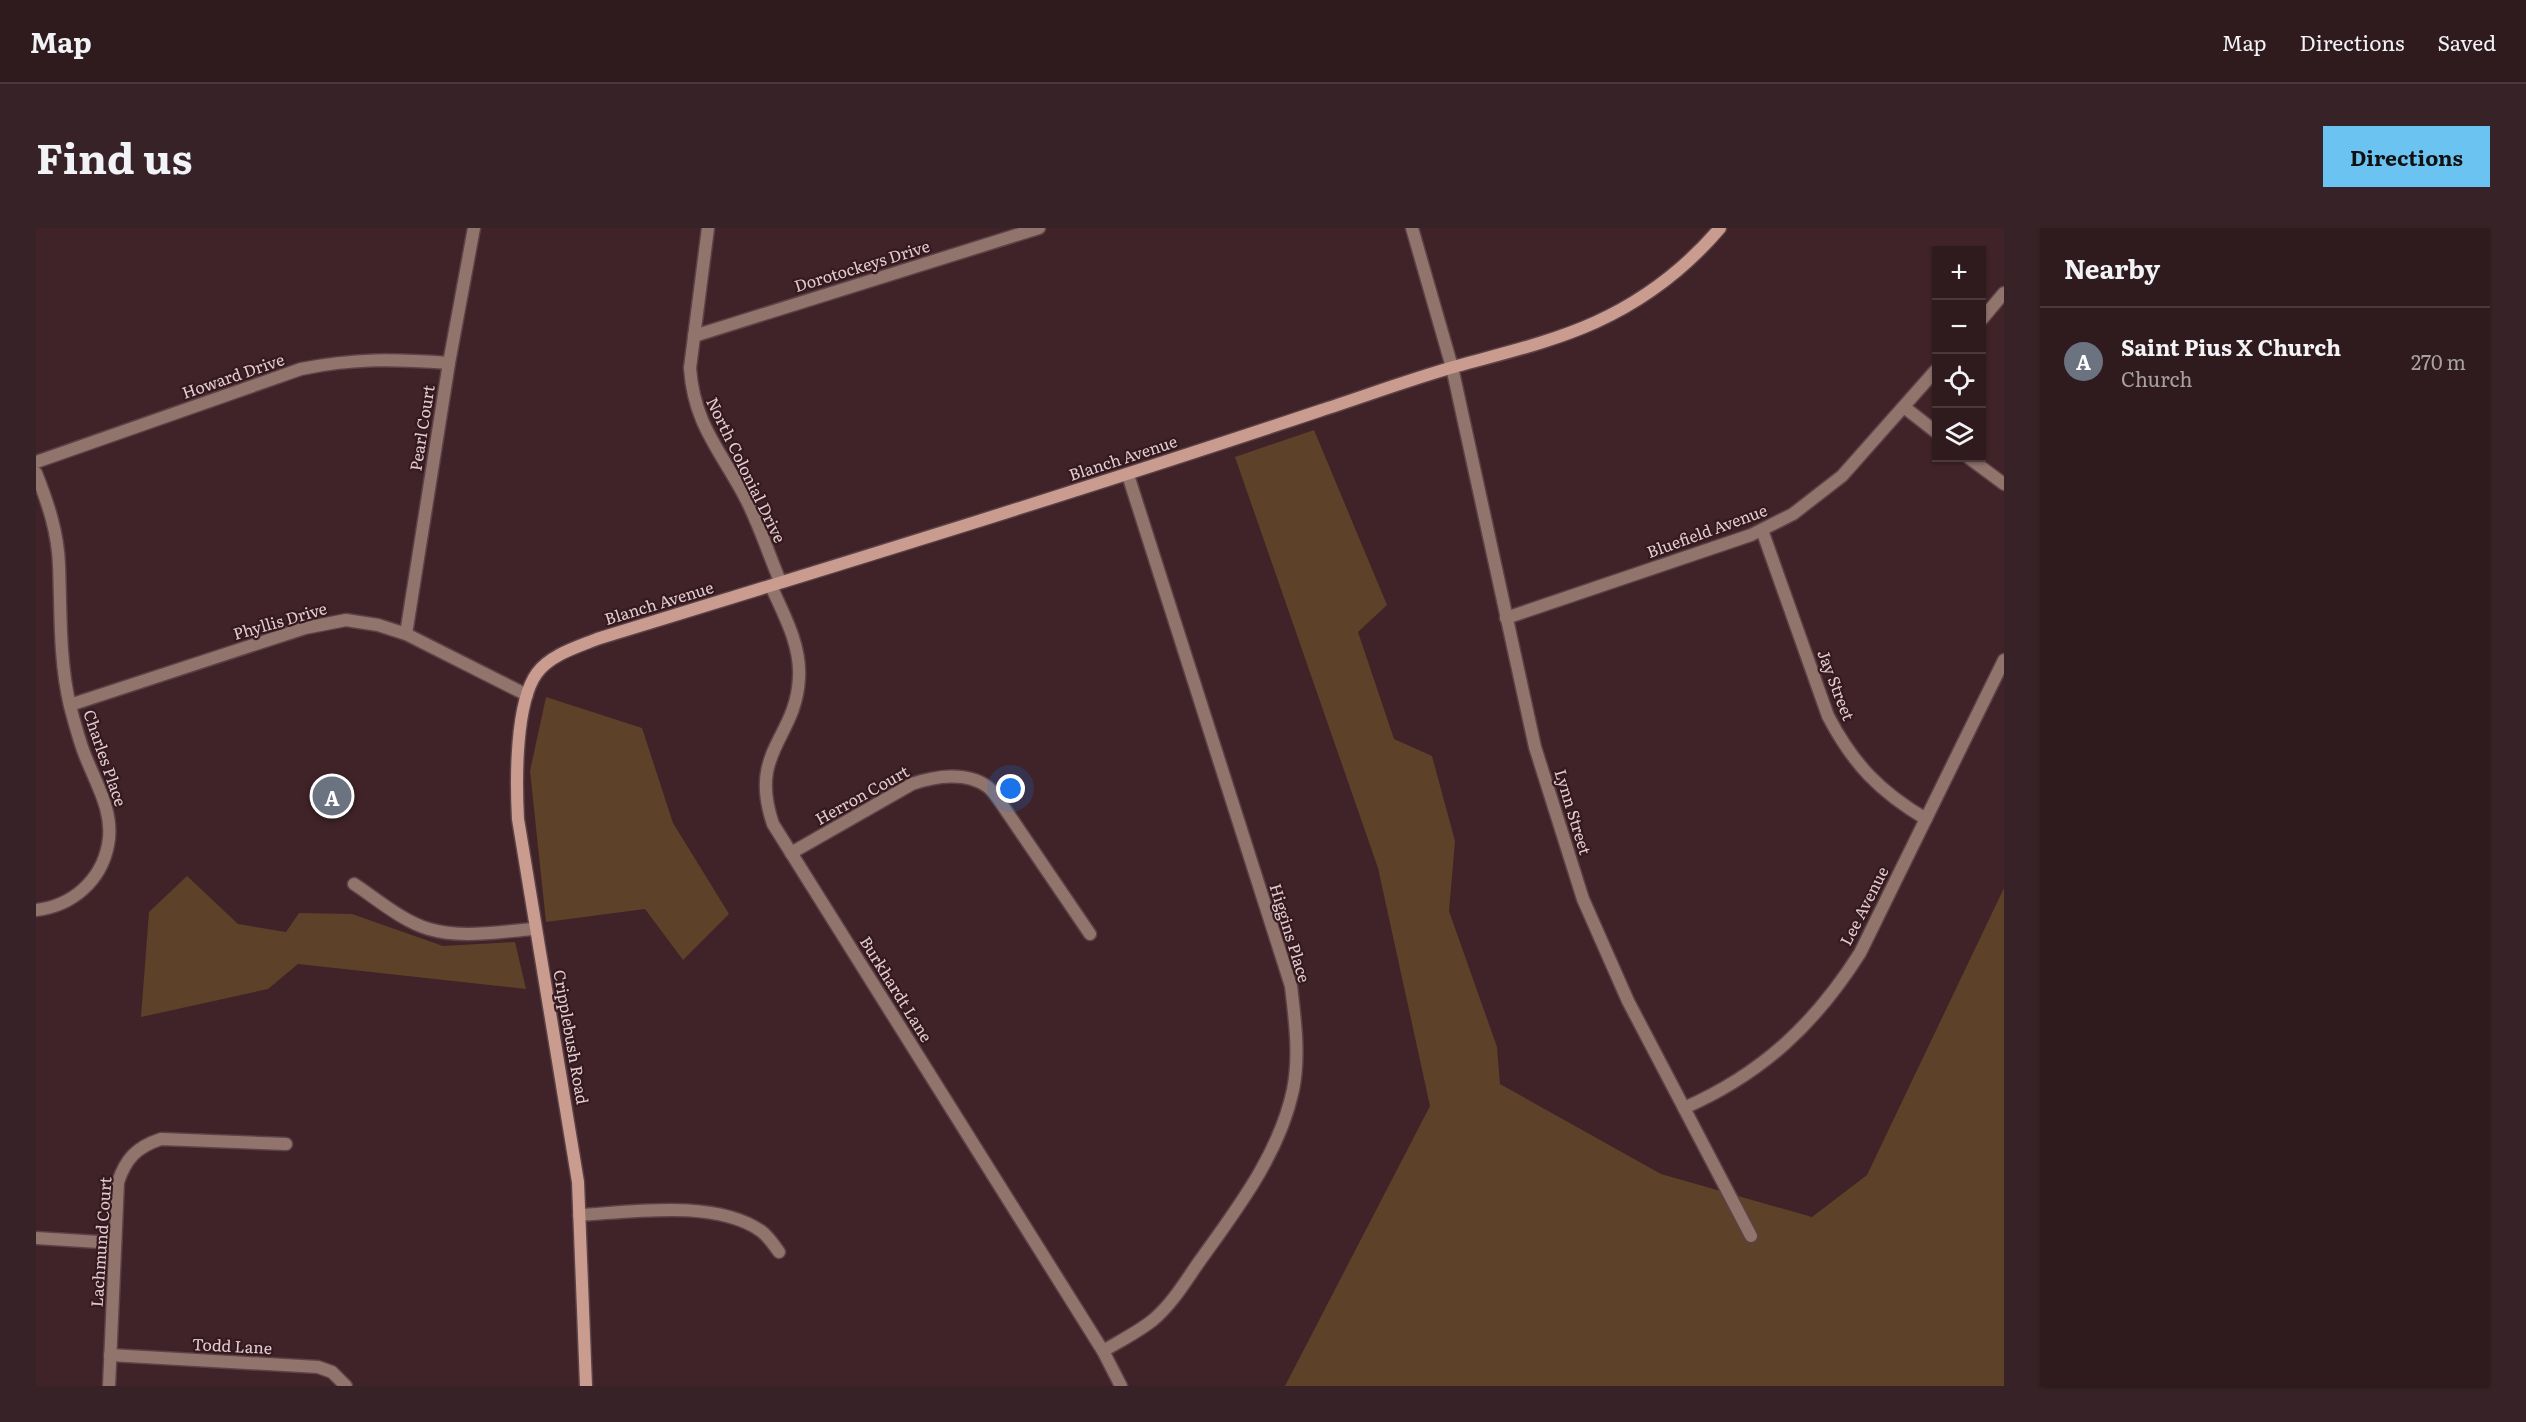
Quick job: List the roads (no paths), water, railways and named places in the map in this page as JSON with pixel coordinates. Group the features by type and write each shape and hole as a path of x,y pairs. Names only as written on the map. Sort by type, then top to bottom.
{"main road":[{"name":"Blanch Avenue","path":"527,694 537,672 568,650 597,639 1128,475 1452,367 1558,337 1596,323 1635,302 1666,280 1700,251 1720,228"},
{"name":"Cripplebush Road","path":"527,694 517,758 519,819 535,929 578,1182 586,1386"}],"street":[{"name":"Pearl Court","path":"406,634 449,363 474,228"},
{"name":"North Colonial Drive","path":"708,228 690,368 691,391 697,413 747,501 776,583"},
{"name":"Dorotockeys Drive","path":"694,336 1039,228"},
{"path":"1412,228 1452,367"},
{"path":"1986,315 2004,293"},
{"name":"Howard Drive","path":"36,462 302,369 371,359 449,363"},
{"name":"Lynn Street","path":"1452,367 1535,747 1583,899 1628,1001 1751,1236"},
{"name":"Bluefield Avenue","path":"1506,618 1762,530 1793,514 1833,483 1932,375"},
{"path":"1904,407 1932,429"},
{"path":"1974,462 2004,484"},
{"name":"Charles Place","path":"36,473 47,500 55,530 59,564 59,620 70,705 83,750 107,809 110,829 109,844 98,871 81,892 65,903 49,909 36,910"},
{"name":"Higgins Place","path":"1103,1351 1154,1319 1169,1304 1226,1224 1275,1144 1293,1089 1297,1058 1291,986 1128,475"},
{"name":"Jay Street","path":"1762,530 1828,716 1841,742 1877,786 1899,803 1926,819"},
{"name":"Burkhardt Lane","path":"776,583 794,636 799,678 796,698 789,718 769,758 764,788 773,824 1103,1351 1121,1386"},
{"name":"Phyllis Drive","path":"70,705 305,628 346,620 406,634 527,694"},
{"name":"Lee Avenue","path":"1684,1108 1734,1083 1765,1062 1793,1039 1841,984 1860,953 2004,660"},
{"name":"Herron Court","path":"791,853 912,784 930,778 950,776 970,780 987,787 1003,806 1089,934"},
{"path":"354,884 406,919 429,929 464,934 535,929"},
{"name":"Lachmund Court","path":"109,1386 118,1182 124,1165 134,1152 146,1144 161,1139 286,1144"},
{"path":"579,1215 662,1211 701,1212 733,1217 762,1232 779,1252"},
{"path":"36,1238 115,1243"},
{"name":"Todd Lane","path":"110,1355 318,1367 332,1372 346,1386"}],"place":[{"name":"Saint Pius X Church","path":"332,796"}]}
